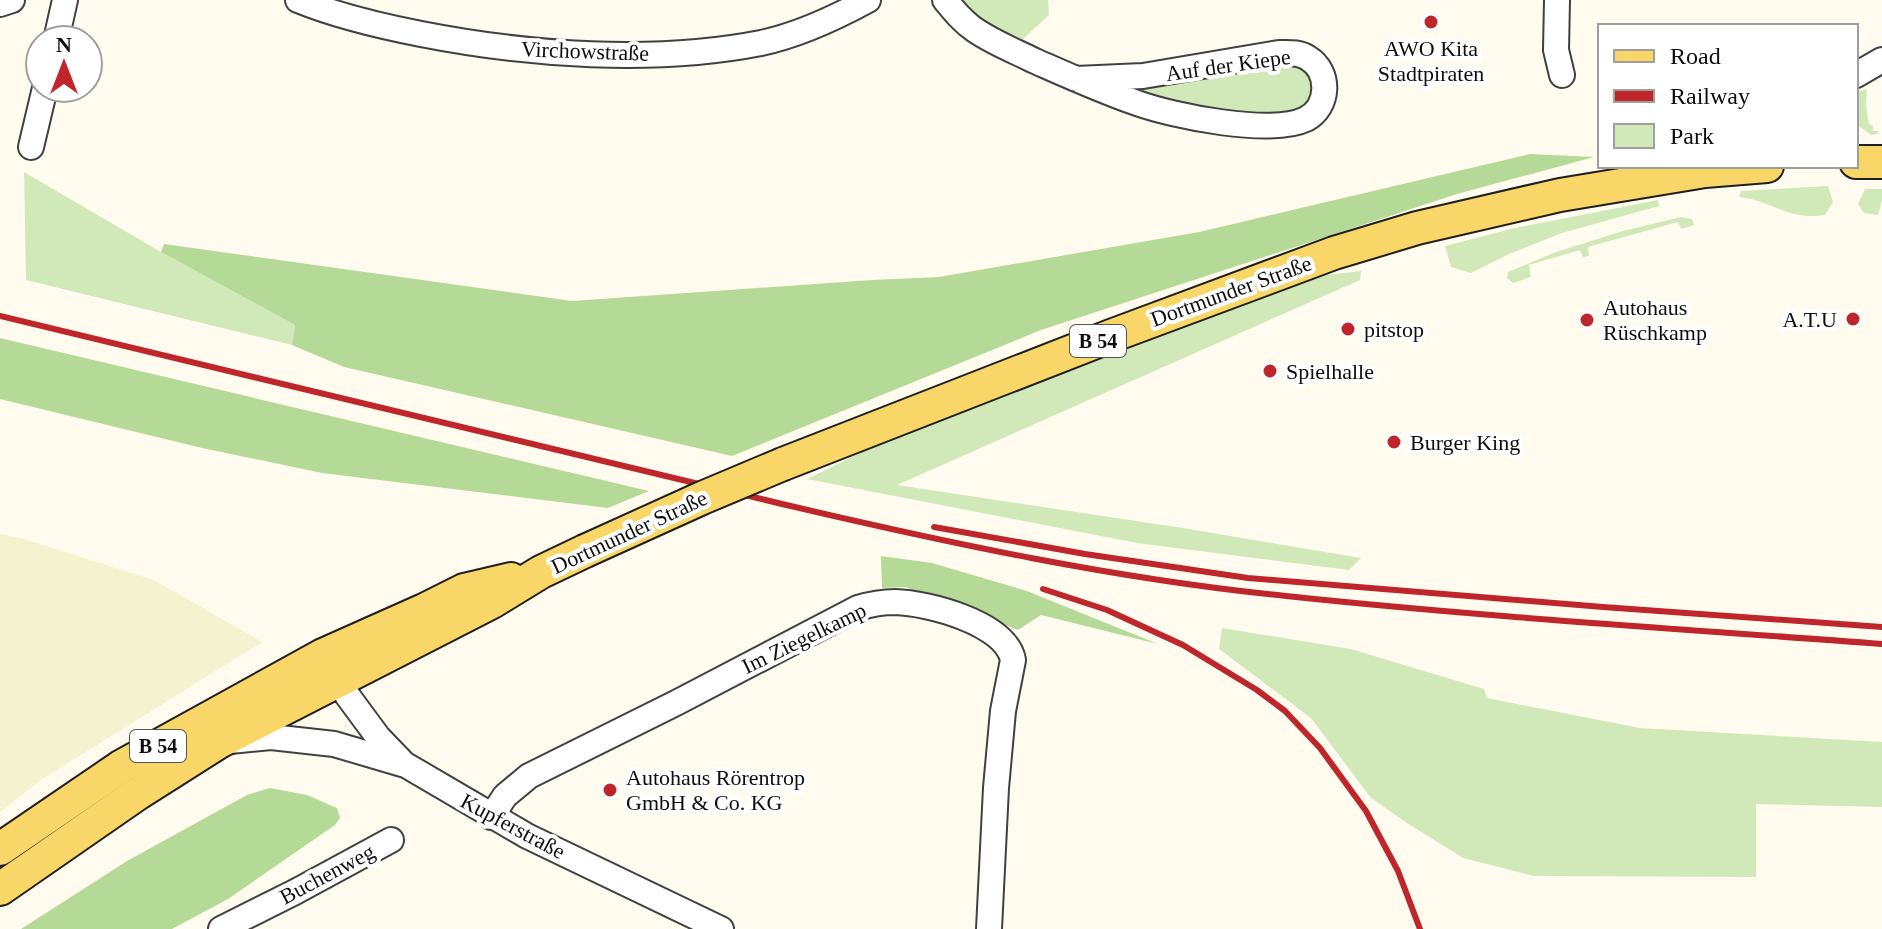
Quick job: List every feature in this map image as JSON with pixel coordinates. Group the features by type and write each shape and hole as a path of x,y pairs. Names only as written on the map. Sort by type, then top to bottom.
{"main road":[{"path":"1858,162 1882,162"},
{"name":"Dortmunder Straße","path":"0,849 122,766 330,668 492,602 541,572 585,551 783,464 1334,253 1417,228 1560,195 1705,171 1742,168"},
{"name":"Dortmunder Straße","path":"0,889 137,794 330,668"}],"street":[{"path":"0,4 12,0"},
{"path":"60,24 65,0"},
{"name":"Virchowstraße","path":"298,0 381,26 453,40 533,50 642,54 689,53 763,43 809,29 868,0"},
{"name":"Auf der Kiepe","path":"945,0 956,15 994,42 1076,79 1139,104 1247,125 1287,125 1307,118 1319,108 1324,95 1320,71 1310,59 1296,53 1279,53 1143,76 1076,79"},
{"path":"1557,0 1556,50 1562,75"},
{"path":"1858,74 1882,60"},
{"path":"31,147 41,104"},
{"name":"Im Ziegelkamp","path":"491,817 505,796 529,776 858,608 893,602 930,606 999,637 1008,646 1013,660 1003,711 996,788 989,929"},
{"name":"Kupferstraße","path":"330,668 378,737 404,764 527,836 721,929"},
{"path":"219,742 271,737 334,744 404,764"},
{"name":"Buchenweg","path":"221,929 391,840"}],"shaded area":[{"path":"0,534 154,580 262,642 41,780 0,812"}],"green space":[{"path":"960,0 1048,0 1049,15 1022,40 982,20"},
{"path":"1297,59 1310,67 1316,101 1288,120 1192,111 1115,84"},
{"path":"1867,89 1869,124 1878,134 1871,135 1858,125 1858,92"},
{"path":"1530,154 1594,157 1457,194 1041,330 732,456 344,367 292,345 295,325 161,252 164,244 572,301 939,277 1199,232"},
{"path":"24,172 295,325 292,345 26,280"},
{"path":"1828,186 1833,202 1825,215 1791,213 1739,197 1741,191"},
{"path":"1865,189 1882,189 1878,215 1864,213 1858,204"},
{"path":"1658,200 1659,206 1562,233 1471,273 1451,267 1445,246 1515,228"},
{"path":"1681,217 1692,219 1694,225 1681,229 1678,222 1588,247 1589,256 1583,257 1580,250 1529,265 1531,277 1513,283 1507,278 1508,272 1556,252"},
{"path":"1361,271 1360,280 897,485 1361,558 1349,570 1137,543 807,479 864,451 1269,293 1326,275"},
{"path":"0,338 649,491 608,508 322,473 202,448 0,399"},
{"path":"881,556 932,563 1027,591 1158,644 1041,615 1018,630 905,587 882,588"},
{"path":"1222,628 1351,649 1484,689 1487,698 1640,728 1882,742 1882,807 1756,804 1756,877 1534,876 1463,858 1371,798 1311,718 1219,649"},
{"path":"270,788 307,795 337,808 340,818 335,825 228,899 172,929 21,929 127,861 247,795"}],"railway":[{"path":"0,316 844,518 1096,570 1222,589 1360,603 1882,644"},
{"path":"934,527 1085,554 1248,578 1882,627"},
{"path":"1043,589 1107,610 1183,645 1257,690 1285,711 1320,748 1366,811 1398,871 1420,929"}],"place":[{"name":"AWO Kita Stadtpiraten","path":"1431,22"},
{"name":"A.T.U","path":"1853,319"},
{"name":"Autohaus Rüschkamp","path":"1587,320"},
{"name":"pitstop","path":"1348,329"},
{"name":"Spielhalle","path":"1270,371"},
{"name":"Burger King","path":"1394,442"},
{"name":"Autohaus Rörentrop GmbH & Co. KG","path":"610,790"}]}
